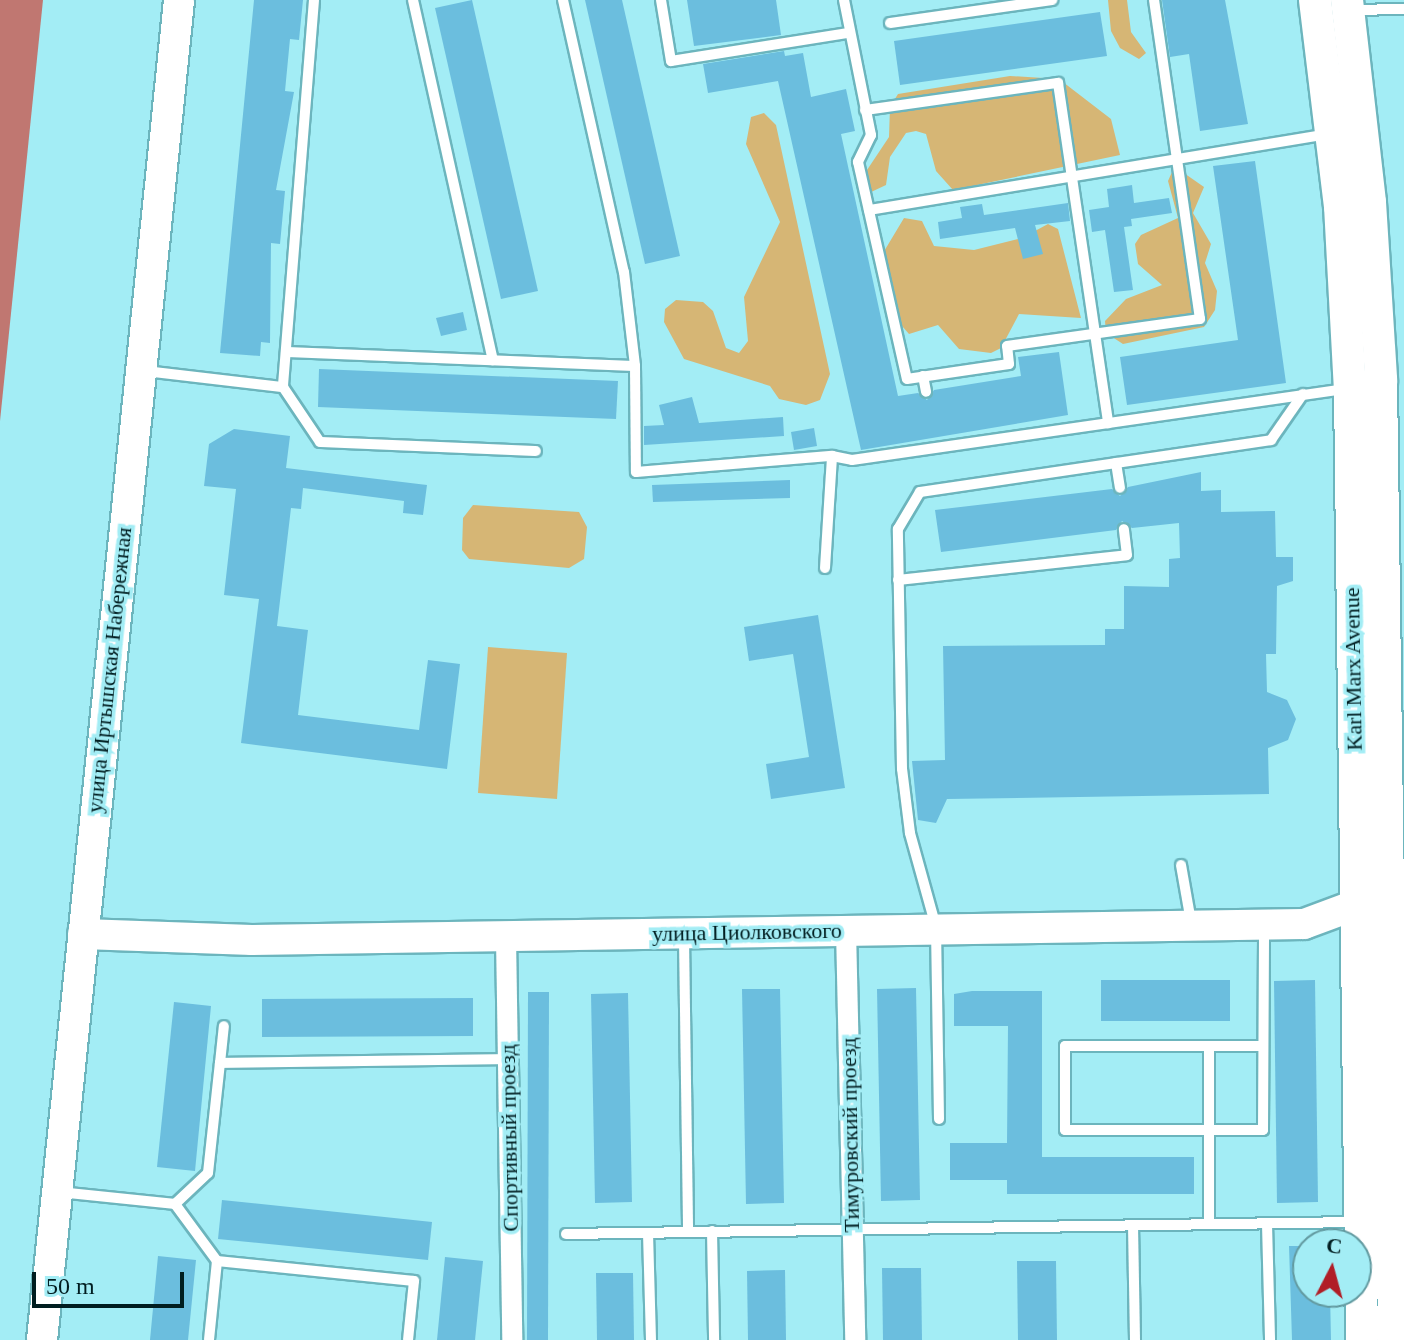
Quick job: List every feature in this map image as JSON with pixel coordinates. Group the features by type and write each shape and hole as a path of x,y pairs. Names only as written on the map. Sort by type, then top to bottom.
{"main road":[{"name":"улица Иртышская Набережная","path":"42,1340 179,0"},
{"name":"Karl Marx Avenue","path":"1315,0 1347,132"},
{"name":"Karl Marx Avenue","path":"1348,5 1347,132 1374,387 1395,890 1398,1291 1394,1340"},
{"name":"Karl Marx Avenue","path":"1362,1340 1356,906 1374,387"},
{"name":"улица Циолковского","path":"83,934 506,937 936,927 1304,924 1395,890"}],"street":[{"name":"Тимуровский проезд","path":"846,930 855,1340"},
{"name":"Спортивный проезд","path":"506,937 512,1340"}],"lane":[{"path":"314,0 283,387 320,442 536,451"},
{"path":"413,0 493,360"},
{"path":"563,0 624,272 635,366 636,472 832,456 852,460 935,442 1108,423 1303,394 1374,387"},
{"path":"661,0 671,61 847,33"},
{"path":"844,0 847,33 871,135 858,162 907,379 1009,364 1007,346 1200,319 1154,0"},
{"path":"890,23 1052,0"},
{"path":"1348,5 1404,9"},
{"path":"865,110 1058,83 1108,423"},
{"path":"869,210 1347,132"},
{"path":"286,352 635,366"},
{"path":"140,370 283,387"},
{"path":"923,376 926,392"},
{"path":"939,1119 936,927 910,833 902,769 898,529 920,492 1271,440 1303,394"},
{"path":"825,568 832,456"},
{"path":"1116,463 1120,488"},
{"path":"898,580 1127,555 1124,529"},
{"path":"1181,865 1191,924"},
{"path":"1263,1046 1065,1046 1065,1130 1263,1130 1264,924"},
{"path":"684,934 688,1232"},
{"path":"175,1204 208,1173 224,1026"},
{"path":"1209,1046 1209,1224"},
{"path":"220,1063 508,1059"},
{"path":"57,1192 175,1204 217,1261 209,1340"},
{"path":"566,1234 1361,1222"},
{"path":"1267,1224 1270,1340"},
{"path":"1133,1225 1135,1340"},
{"path":"712,1231 714,1340"},
{"path":"648,1233 651,1340"},
{"path":"217,1261 414,1281 408,1340"}],"shaded area":[{"path":"0,0 43,0 0,421"},
{"path":"1108,0 1127,0 1131,32 1146,53 1139,59 1120,48 1111,31"},
{"path":"1010,76 1059,79 1111,119 1120,155 953,190 936,171 926,134 916,131 906,133 890,157 886,185 869,193 865,173 889,137 890,107 898,94"},
{"path":"764,113 776,125 830,374 820,400 806,405 779,399 770,386 684,359 664,322 665,309 676,300 703,302 713,311 726,348 739,353 748,341 744,297 780,222 746,144 751,117"},
{"path":"1181,171 1204,187 1193,213 1211,244 1205,263 1217,291 1215,310 1204,327 1123,344 1106,333 1105,321 1126,299 1162,285 1138,264 1135,244 1141,235 1178,218 1168,181 1172,172"},
{"path":"904,218 922,221 934,246 974,250 1022,238 1048,224 1058,229 1081,318 1019,314 1001,348 991,353 959,349 938,325 909,334 895,318 883,253"},
{"path":"473,505 579,512 587,527 584,559 569,568 469,559 462,550 463,518"},
{"path":"488,647 567,653 557,799 478,793"}],"building":[{"path":"254,0 303,0 299,40 290,39 285,91 294,92 276,190 285,191 280,244 271,243 270,343 261,342 260,356 220,353"},
{"path":"472,0 538,291 501,299 435,8"},
{"path":"585,0 622,0 680,256 645,264"},
{"path":"687,0 776,0 781,35 694,46"},
{"path":"1162,0 1225,0 1248,124 1200,131 1189,54 1170,57"},
{"path":"1100,12 1107,56 900,85 894,41"},
{"path":"784,51 785,56 803,53 811,97 846,89 855,131 841,134 898,396 918,393 927,400 934,390 1021,376 1018,357 1059,352 1068,415 861,450 778,81 708,93 703,64"},
{"path":"1255,161 1286,383 1127,405 1120,357 1238,340 1213,166"},
{"path":"1132,185 1134,203 1169,198 1172,213 1131,219 1132,226 1124,227 1133,290 1114,292 1105,230 1092,232 1089,210 1109,207 1107,189"},
{"path":"1068,203 1070,221 1035,225 1043,254 1023,259 1015,228 940,239 938,222 962,218 960,207 982,204 984,215"},
{"path":"463,312 467,330 441,336 436,318"},
{"path":"319,369 618,381 616,419 318,407"},
{"path":"692,397 699,423 783,417 784,436 644,445 644,426 664,425 659,405"},
{"path":"814,428 817,446 794,450 791,432"},
{"path":"234,429 290,436 286,468 427,485 423,515 403,513 404,501 303,488 301,509 291,508 277,626 308,630 298,715 419,730 428,660 460,664 447,769 241,743 259,599 224,595 236,489 204,486 209,444"},
{"path":"1201,472 1201,491 1221,490 1221,512 1275,511 1276,557 1293,557 1293,581 1277,586 1276,654 1266,654 1267,692 1287,700 1296,719 1288,740 1268,748 1269,794 947,799 936,823 918,820 912,761 945,760 943,646 1105,645 1105,629 1124,629 1124,586 1169,587 1169,559 1180,558 1179,523 1132,528 1122,521 1116,530 941,552 935,510 1112,489 1120,496 1128,487"},
{"path":"790,480 790,498 653,502 652,485"},
{"path":"818,615 845,788 771,799 766,764 809,757 793,654 749,661 744,627"},
{"path":"1101,980 1230,980 1230,1021 1101,1021"},
{"path":"1315,980 1318,1202 1277,1203 1274,981"},
{"path":"916,988 920,1200 881,1201 877,989"},
{"path":"742,989 780,989 784,1203 746,1204"},
{"path":"1042,991 1042,1157 1194,1157 1194,1194 1007,1194 1007,1180 950,1180 950,1143 1007,1143 1008,1026 954,1026 954,994"},
{"path":"528,992 549,992 548,1340 527,1340"},
{"path":"628,993 632,1202 595,1203 591,994"},
{"path":"473,998 473,1036 262,1037 262,999"},
{"path":"174,1002 211,1006 195,1171 157,1167"},
{"path":"222,1200 432,1222 428,1260 218,1239"},
{"path":"1289,1246 1292,1246 1292,1308 1330,1308 1331,1340 1292,1340"},
{"path":"158,1256 196,1260 188,1340 150,1340"},
{"path":"445,1257 483,1261 475,1340 437,1340"},
{"path":"1017,1261 1056,1261 1057,1340 1018,1340"},
{"path":"882,1268 921,1268 922,1340 883,1340"},
{"path":"785,1270 786,1340 748,1340 747,1271"},
{"path":"596,1273 633,1273 634,1340 597,1340"}]}
